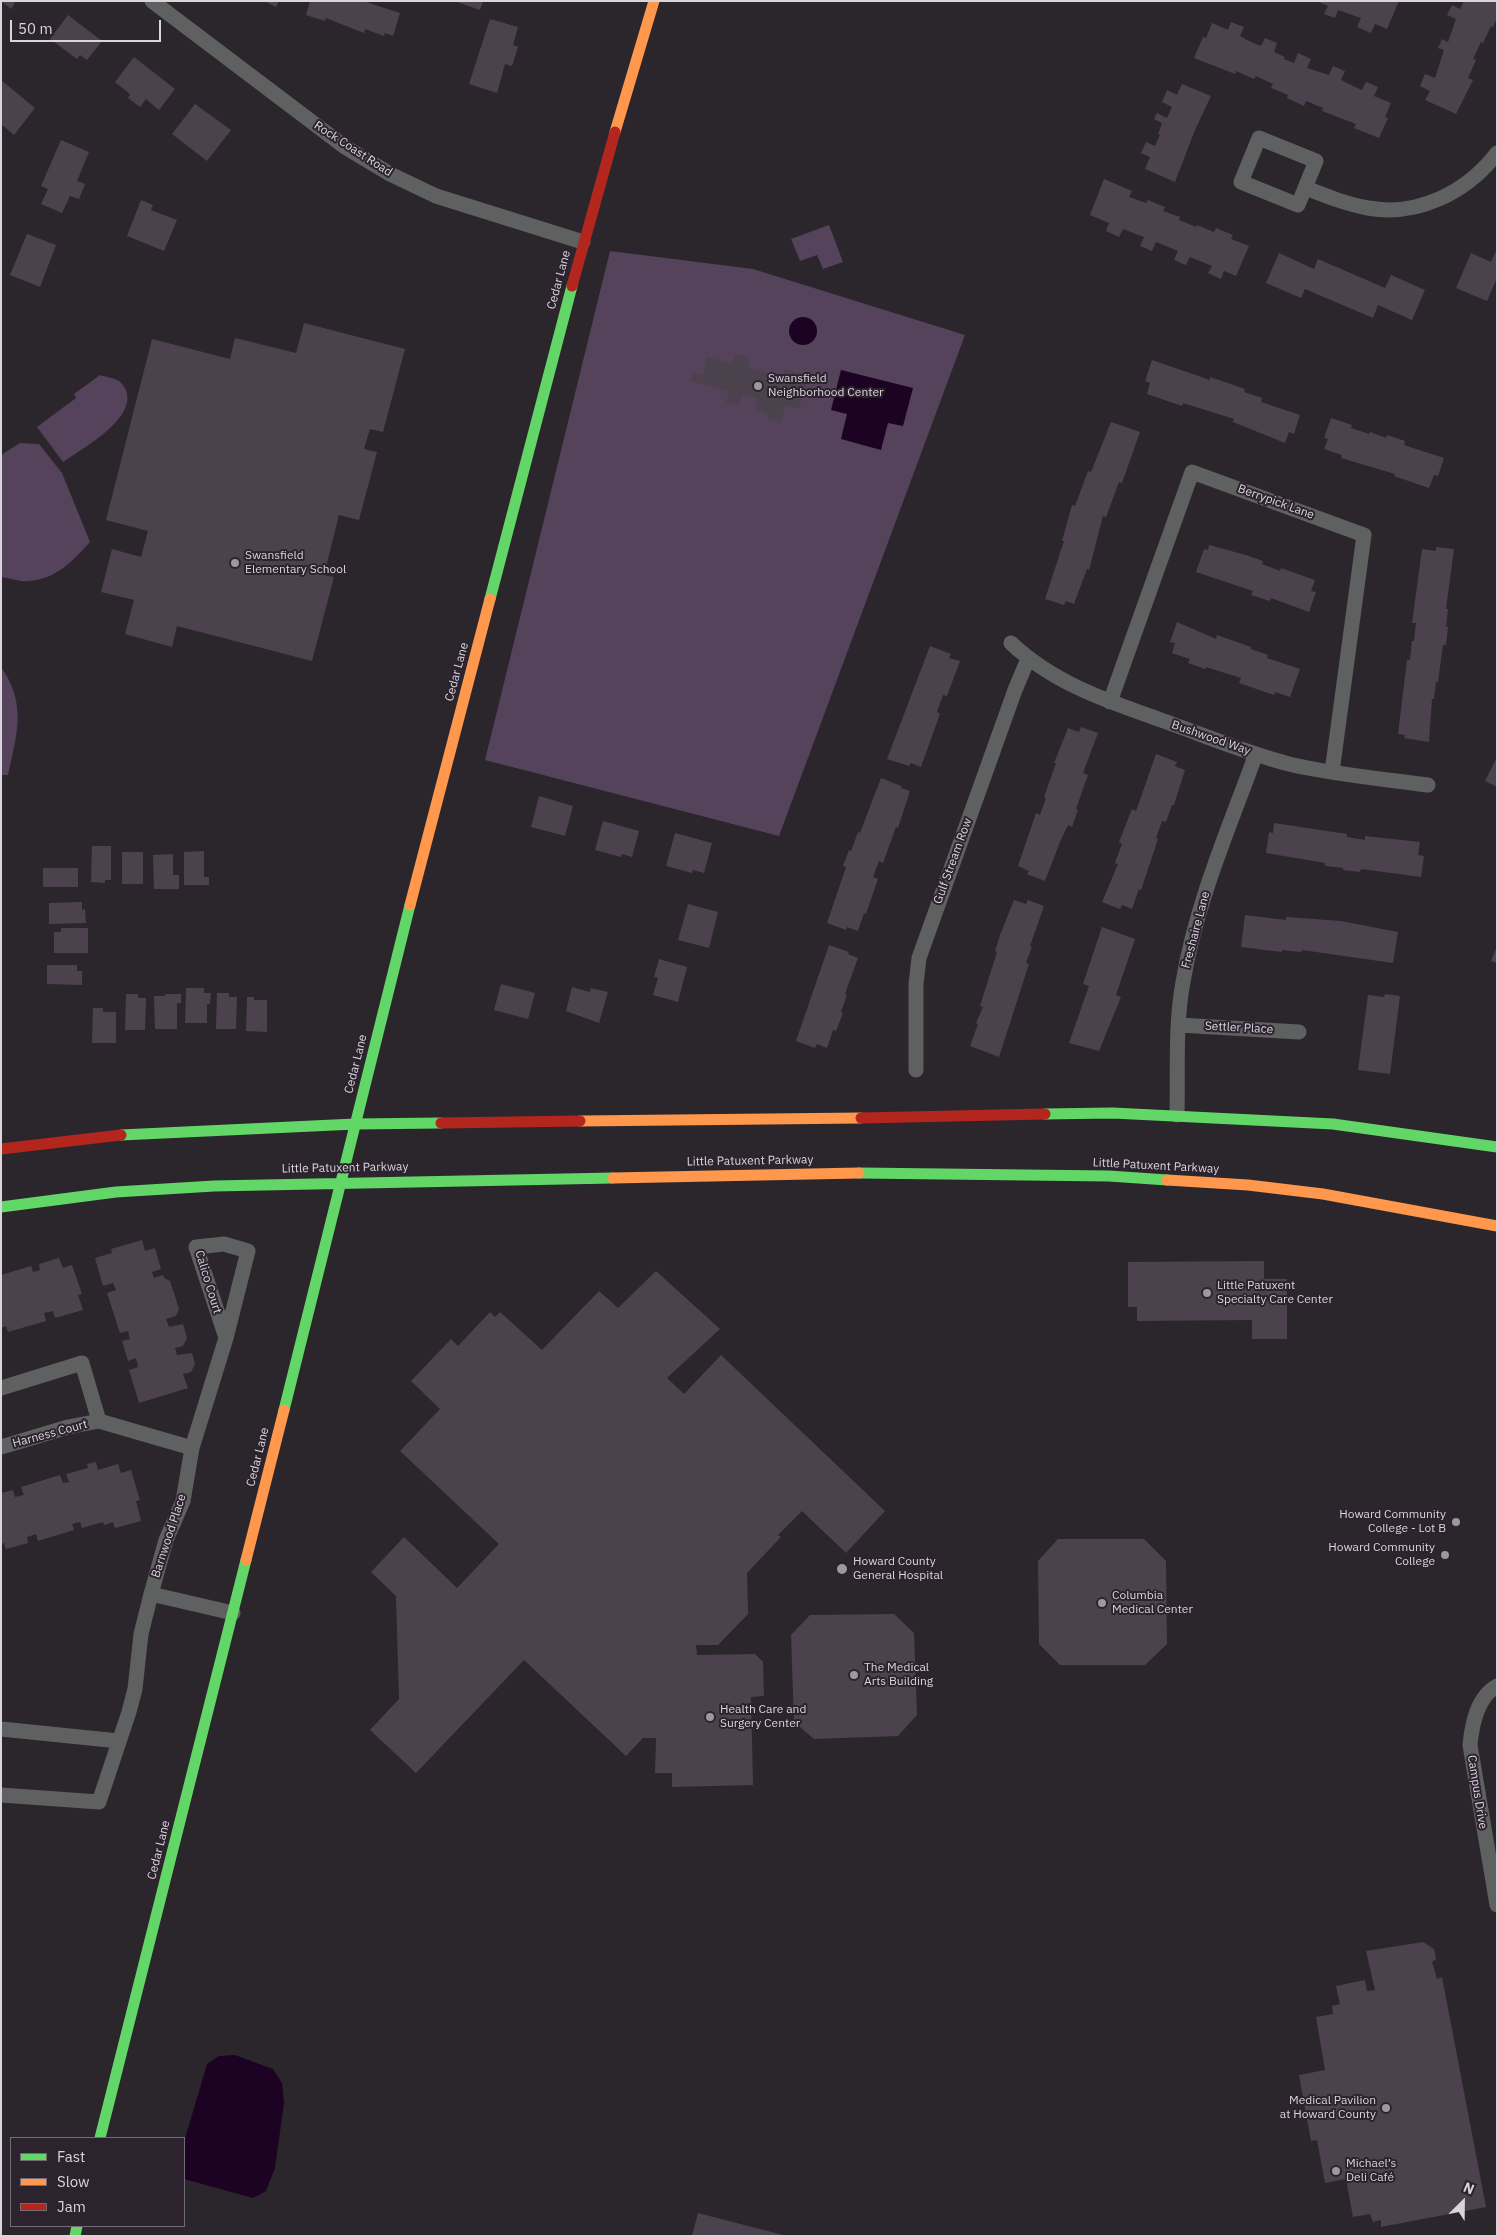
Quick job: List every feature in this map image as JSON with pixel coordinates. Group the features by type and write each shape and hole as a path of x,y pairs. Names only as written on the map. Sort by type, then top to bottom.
{"main road":[{"name":"Cedar Lane","path":"100,2137 340,1182 583,242 654,1"},
{"path":"1,1149 122,1135 355,1124 885,1118 1113,1113 1333,1124 1497,1147"},
{"name":"Little Patuxent Parkway","path":"1,1207 116,1192 214,1186 340,1182 887,1173 1109,1176 1248,1185 1323,1194 1497,1226"}],"street":[{"name":"Rock Coast Road","path":"152,1 345,147 390,174 436,196 583,242"},
{"path":"1259,138 1316,161 1306,188 1298,205 1241,182 1259,138"},
{"path":"1306,188 1340,201 1370,208 1395,209 1419,206 1443,198 1465,186 1497,153"},
{"name":"Berrypick Lane","path":"1110,702 1192,472 1364,534 1332,772"},
{"name":"Bushwood Way","path":"1011,643 1028,659 1080,690 1256,754 1332,772 1428,785"},
{"name":"Gulf Stream Row","path":"916,1070 916,984 919,958 1015,690 1028,659"},
{"name":"Freshaire Lane","path":"1177,1115 1182,984 1198,914 1256,754"},
{"name":"Settler Place","path":"1179,1025 1299,1032"},
{"name":"Calico Court","path":"192,1448 226,1338 248,1251 224,1244 196,1247 226,1338"},
{"name":"Harness Court","path":"1,1388 82,1364 99,1421"},
{"name":"Harness Court","path":"1,1447 68,1427 99,1421 192,1448"},
{"name":"Barnwood Place","path":"1,1794 99,1802 135,1689 141,1634 166,1540 183,1501 192,1448"},
{"name":"Barnwood Place","path":"151,1594 233,1613"},
{"name":"Campus Drive","path":"1497,1686 1487,1693 1480,1705 1471,1730 1470,1745 1497,1905"},
{"path":"1,1729 119,1740"}],"shaded area":[{"path":"829,225 843,262 823,269 817,255 800,261 791,239"},
{"path":"610,251 753,269 965,335 779,836 485,760"},
{"path":"803,317 813,321 817,331 813,341 803,345 793,341 789,331 793,321"},
{"path":"841,370 913,388 903,426 888,423 881,450 841,439 847,414 831,410"},
{"path":"100,375 117,380 124,386 127,401 124,412 106,432 63,462 37,427 76,398 74,394"},
{"path":"20,443 39,444 62,473 90,542 63,568 39,580 29,581 1,577 1,455"},
{"path":"1,667 14,694 18,720 8,775 1,775"},
{"path":"235,2055 273,2069 282,2083 284,2103 275,2168 266,2191 253,2198 185,2179 185,2139 207,2064 219,2056"}],"building":[{"path":"1,1 16,1 11,9"},
{"path":"264,1 279,1 276,7"},
{"path":"310,1 363,1 400,13 393,36 385,33 384,36 365,29 364,33 326,18 325,21 306,15"},
{"path":"454,1 483,1 480,10"},
{"path":"1316,1 1399,1 1387,29 1375,24 1371,33 1357,27 1361,18 1338,10 1335,18 1324,14 1328,6"},
{"path":"1464,1 1497,1 1497,18 1483,43 1481,42 1473,59 1476,60 1468,78 1473,80 1456,114 1425,100 1430,91 1420,86 1425,74 1435,78 1444,50 1438,48 1442,39 1448,42 1456,19 1447,15 1452,5 1460,9"},
{"path":"68,15 102,41 87,60 80,55 77,59 50,39"},
{"path":"490,19 518,27 513,45 518,47 512,66 505,64 497,93 469,84"},
{"path":"1231,22 1244,27 1240,36 1249,41 1261,46 1265,38 1277,43 1274,52 1285,57 1284,59 1294,63 1298,53 1311,59 1307,68 1329,75 1333,66 1345,71 1341,80 1353,86 1362,90 1366,82 1378,87 1374,96 1391,103 1385,117 1388,118 1379,138 1354,128 1356,124 1322,111 1323,108 1306,101 1304,106 1287,98 1288,95 1271,88 1273,84 1256,76 1254,79 1236,71 1235,74 1194,58 1203,37 1206,38 1212,23 1228,30"},
{"path":"134,57 175,89 159,110 146,99 140,107 128,98 130,94 115,82"},
{"path":"1,80 35,108 14,135 1,124"},
{"path":"1182,84 1211,96 1195,130 1175,182 1145,169 1150,157 1141,153 1146,142 1155,146 1160,135 1158,134 1162,123 1154,119 1157,113 1167,118 1172,107 1162,102 1167,90 1177,95"},
{"path":"195,104 231,130 207,161 172,134"},
{"path":"61,140 89,152 77,181 85,184 79,199 70,196 62,213 41,204 48,189 41,186"},
{"path":"1104,179 1132,191 1129,197 1146,203 1148,200 1165,207 1163,211 1180,217 1179,220 1214,232 1216,228 1233,235 1231,239 1249,246 1236,276 1224,271 1221,279 1208,273 1212,266 1190,257 1186,265 1174,260 1178,251 1156,242 1152,251 1140,246 1144,237 1123,229 1119,237 1106,231 1109,223 1090,215"},
{"path":"141,200 153,205 151,210 177,220 164,251 127,236"},
{"path":"27,234 56,245 40,287 10,275"},
{"path":"1497,249 1497,278 1487,301 1456,288 1471,253 1491,262"},
{"path":"1279,253 1314,269 1318,259 1385,288 1391,275 1425,290 1412,320 1378,305 1373,318 1305,289 1301,298 1266,283"},
{"path":"304,323 405,349 383,432 370,429 364,449 377,452 359,520 339,515 324,575 334,577 312,661 177,626 172,647 125,634 134,600 101,592 112,549 141,557 148,531 106,520 152,339 230,359 235,338 296,353"},
{"name":"Swansfield Neighborhood Center","path":"735,354 750,358 748,368 783,377 785,369 808,376 799,409 785,405 781,423 767,419 768,414 755,410 758,399 742,394 739,406 726,402 729,391 691,381 693,374 703,376 707,357 733,364"},
{"path":"1152,360 1210,380 1210,377 1245,389 1244,392 1262,398 1261,402 1300,415 1294,434 1289,432 1285,443 1233,422 1234,419 1183,403 1182,406 1147,394 1150,383 1145,381"},
{"path":"1331,418 1352,425 1351,428 1369,434 1370,432 1386,438 1387,435 1405,441 1404,445 1444,458 1438,476 1434,475 1429,488 1394,476 1395,474 1341,458 1342,455 1324,449 1328,439 1324,438"},
{"path":"1111,422 1140,432 1122,483 1119,482 1106,517 1103,516 1089,570 1087,569 1074,604 1066,601 1064,605 1045,599 1064,541 1062,541 1072,505 1075,506 1088,471 1091,472"},
{"path":"1209,545 1263,561 1262,564 1280,571 1281,568 1315,580 1311,591 1316,592 1309,612 1271,598 1270,601 1251,595 1253,591 1196,572 1204,549 1208,550"},
{"path":"1436,547 1454,549 1446,609 1448,609 1446,627 1448,627 1446,645 1443,645 1438,682 1436,682 1434,699 1432,699 1429,742 1404,738 1405,735 1398,734 1407,660 1410,660 1412,641 1414,641 1416,623 1412,623 1422,549 1436,551"},
{"path":"1177,622 1216,639 1217,635 1251,647 1251,649 1268,655 1267,658 1300,669 1290,697 1275,692 1274,695 1239,683 1241,678 1188,663 1190,659 1172,653 1175,643 1170,642"},
{"path":"930,646 951,654 949,658 960,661 947,696 943,695 937,712 940,714 921,767 911,763 909,766 887,759"},
{"path":"1081,727 1098,733 1083,773 1088,775 1072,827 1068,825 1045,881 1027,874 1029,871 1018,866 1036,813 1040,815 1056,763 1054,763 1068,728 1079,732"},
{"path":"1156,754 1177,762 1175,766 1185,770 1174,805 1172,805 1166,822 1162,821 1141,890 1139,889 1132,909 1122,905 1120,909 1102,902 1118,864 1115,863 1122,844 1119,842 1132,809 1136,811"},
{"path":"1497,757 1497,787 1485,781"},
{"path":"881,778 910,791 898,828 896,827 883,863 879,861 873,877 878,879 866,914 864,913 858,931 847,927 846,930 827,923 846,867 843,866 858,832 860,833"},
{"path":"539,796 573,806 565,836 531,827"},
{"path":"603,821 639,831 632,857 622,854 621,857 595,850"},
{"path":"1274,823 1347,834 1347,837 1365,840 1365,836 1420,842 1418,855 1424,856 1421,877 1361,869 1360,872 1343,870 1343,868 1325,866 1325,863 1266,853 1269,832 1273,833"},
{"path":"675,833 712,843 704,873 693,870 692,873 666,866"},
{"path":"92,846 111,846 111,880 105,880 105,883 91,882"},
{"path":"204,851 204,877 209,877 209,885 184,885 184,852"},
{"path":"122,852 143,852 143,884 122,884"},
{"path":"173,854 173,875 179,875 179,889 154,889 153,855"},
{"path":"43,868 78,868 78,887 43,887"},
{"path":"1014,900 1026,904 1028,900 1044,906 1030,946 1032,947 1026,963 1029,964 999,1057 970,1046 978,1024 976,1023 983,1007 980,1006 997,952 995,951"},
{"path":"82,902 82,910 85,909 86,923 49,924 49,903"},
{"path":"688,904 718,912 709,948 678,940"},
{"path":"1245,915 1286,920 1286,917 1341,921 1398,932 1393,963 1302,950 1301,952 1282,950 1282,952 1241,947"},
{"path":"1102,927 1135,939 1116,995 1121,997 1099,1051 1069,1043 1089,986 1083,984"},
{"path":"61,928 88,928 88,953 54,953 54,932 61,932"},
{"path":"829,945 849,952 848,954 858,958 845,994 847,995 841,1012 843,1013 836,1031 833,1030 827,1048 817,1044 815,1048 796,1041"},
{"path":"1497,946 1497,963 1491,961"},
{"path":"659,959 687,967 678,1002 653,995 658,978 654,977"},
{"path":"47,965 77,965 77,971 82,971 82,985 47,984"},
{"path":"501,984 535,993 528,1019 494,1010"},
{"path":"572,987 590,992 591,988 608,992 599,1023 566,1011"},
{"path":"186,988 204,988 204,993 211,993 210,1004 207,1004 207,1023 185,1023"},
{"path":"217,993 229,993 229,997 237,997 236,1029 216,1029"},
{"path":"126,994 138,994 138,998 146,998 145,1030 125,1030"},
{"path":"165,994 181,994 181,1003 177,1003 177,1029 155,1029 154,996 165,996"},
{"path":"1385,994 1400,996 1390,1074 1358,1070 1368,995 1384,997"},
{"path":"247,997 254,997 254,1000 267,1000 267,1032 246,1031"},
{"path":"93,1008 103,1008 103,1012 116,1012 116,1043 92,1043"},
{"path":"142,1240 145,1251 155,1248 161,1269 152,1272 154,1278 163,1275 164,1278 170,1281 179,1309 176,1316 166,1319 169,1327 183,1324 187,1338 183,1346 175,1348 177,1355 192,1353 195,1364 191,1372 183,1374 188,1388 139,1403 129,1370 138,1367 136,1358 128,1361 122,1341 130,1339 128,1331 120,1333 107,1293 116,1290 113,1283 103,1286 95,1258 112,1253 111,1249"},
{"path":"59,1258 63,1268 72,1265 82,1294 78,1295 83,1310 55,1318 53,1311 44,1313 46,1321 8,1332 6,1326 1,1328 1,1275 31,1266 33,1272 40,1270 39,1264"},
{"name":"Little Patuxent Specialty Care Center","path":"1264,1261 1264,1279 1287,1279 1287,1339 1252,1339 1252,1320 1137,1321 1137,1307 1128,1307 1128,1262"},
{"path":"656,1271 720,1329 667,1378 684,1394 721,1355 885,1511 846,1553 802,1511 778,1535 781,1537 747,1573 748,1614 718,1645 696,1645 697,1655 755,1654 763,1662 764,1696 751,1697 753,1785 672,1787 672,1773 655,1773 656,1738 643,1738 626,1756 524,1660 416,1773 370,1730 399,1699 396,1596 371,1572 404,1537 457,1588 499,1544 400,1451 440,1409 411,1381 451,1339 458,1346 490,1312 495,1317 500,1312 542,1350 599,1291 618,1308"},
{"path":"96,1462 98,1470 118,1464 121,1473 131,1470 140,1500 136,1501 141,1521 115,1528 113,1522 104,1525 103,1522 82,1528 80,1522 72,1524 74,1530 38,1541 36,1534 27,1537 28,1543 6,1549 4,1543 1,1544 1,1493 13,1490 15,1497 24,1495 21,1487 60,1475 63,1483 69,1482 66,1474 88,1468 87,1464"},
{"name":"Columbia Medical Center","path":"1058,1539 1144,1539 1166,1561 1167,1644 1145,1665 1060,1665 1039,1644 1038,1561"},
{"name":"The Medical Arts Building","path":"894,1614 914,1633 917,1715 898,1736 814,1739 794,1722 791,1635 810,1615"},
{"name":"Medical Pavilion at Howard County","path":"1423,1942 1434,1949 1436,1959 1432,1962 1437,1979 1442,1977 1486,2207 1381,2227 1381,2220 1373,2222 1370,2214 1353,2217 1346,2179 1325,2183 1317,2140 1311,2141 1299,2075 1325,2070 1316,2017 1333,2014 1332,2006 1340,2004 1336,1986 1365,1980 1367,1991 1375,1990 1366,1951"},
{"path":"698,2213 783,2235 783,2236 692,2236"}],"traffic: fast":[{"path":"490,599 572,286"},
{"path":"284,1410 410,905"},
{"path":"1045,1114 1113,1113 1333,1124 1497,1147"},
{"path":"121,1135 355,1124 441,1123"},
{"path":"859,1173 1109,1176 1167,1180"},
{"path":"1,1207 116,1192 214,1186 613,1178"},
{"path":"100,2137 246,1560"},
{"path":"75,2236 77,2227"}],"traffic: slow":[{"path":"615,132 654,1"},
{"path":"410,905 490,599"},
{"path":"580,1121 861,1118"},
{"path":"613,1178 859,1173"},
{"path":"1167,1180 1248,1185 1323,1194 1497,1226"},
{"path":"246,1560 284,1410"}],"traffic: jam":[{"path":"572,286 615,132"},
{"path":"861,1118 1045,1114"},
{"path":"441,1123 580,1121"},
{"path":"1,1149 121,1135"}],"place":[{"name":"Swansfield Neighborhood Center","path":"758,386"},
{"name":"Swansfield Elementary School","path":"235,563"},
{"name":"Little Patuxent Specialty Care Center","path":"1207,1293"},
{"name":"Howard Community College - Lot B","path":"1456,1522"},
{"name":"Howard Community College","path":"1445,1555"},
{"name":"Howard County General Hospital","path":"842,1569"},
{"name":"Columbia Medical Center","path":"1102,1603"},
{"name":"The Medical Arts Building","path":"854,1675"},
{"name":"Health Care and Surgery Center","path":"710,1717"},
{"name":"Medical Pavilion at Howard County","path":"1386,2108"},
{"name":"Michael’s Deli Café","path":"1336,2171"}]}
